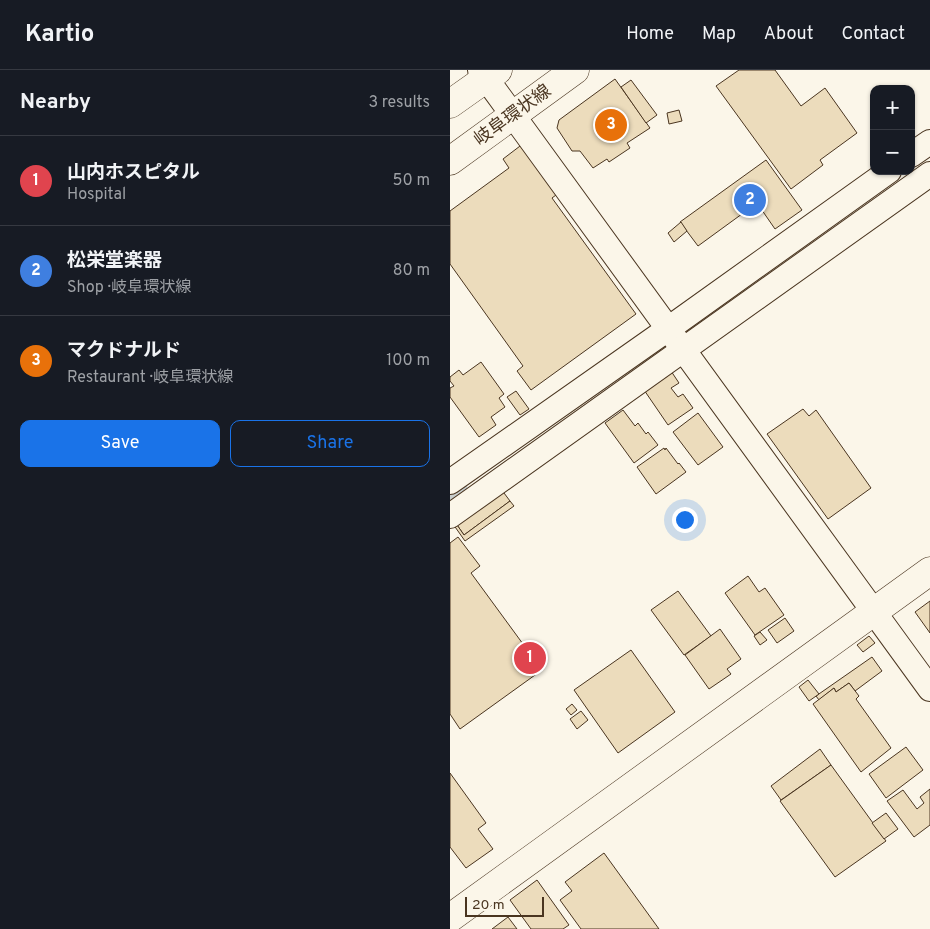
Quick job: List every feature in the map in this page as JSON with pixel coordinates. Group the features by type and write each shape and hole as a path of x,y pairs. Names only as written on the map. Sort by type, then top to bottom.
{"street":[{"name":"岐阜環状線","path":"450,161 513,117 575,70"},
{"path":"450,104 488,73 513,117 930,689"},
{"path":"915,152 930,142"},
{"path":"450,516 930,174"},
{"path":"450,482 882,175"},
{"path":"450,918 930,572"}],"building":[{"path":"739,70 775,70 801,106 825,88 857,133 820,160 823,165 791,189 716,86"},
{"path":"615,79 650,128 627,143 630,148 609,162 607,159 593,168 580,151 572,151 557,128 559,120"},
{"path":"631,80 657,115 646,123 621,87"},
{"path":"679,110 682,121 669,124 667,113"},
{"path":"524,143 560,192 552,198 636,314 531,390 517,371 523,366 450,264 450,211 509,168 503,159"},
{"path":"766,160 802,210 775,229 757,203 698,246 680,222"},
{"path":"681,222 687,231 674,242 668,233"},
{"path":"481,362 504,394 499,398 505,407 491,417 496,425 479,437 450,397 450,388 454,386 450,381 450,377 459,370 463,375"},
{"path":"669,368 679,383 671,388 678,397 683,394 693,408 668,425 642,387"},
{"path":"516,391 529,409 520,415 507,397"},
{"path":"803,409 809,416 816,410 871,488 828,519 767,434"},
{"path":"623,410 635,426 638,423 658,445 634,463 605,423"},
{"path":"698,413 723,447 698,465 673,432"},
{"path":"664,448 686,472 656,494 637,467"},
{"path":"501,489 510,501 464,535 455,522"},
{"path":"510,501 514,506 465,541 453,524 455,522 464,535"},
{"path":"458,537 480,566 471,573 542,670 460,729 450,714 450,543"},
{"path":"748,576 759,592 765,588 784,615 755,635 725,593"},
{"path":"678,591 711,636 684,655 651,610"},
{"path":"930,601 930,633 915,612"},
{"path":"785,618 794,631 777,643 768,630"},
{"path":"720,629 741,659 727,669 731,674 709,689 685,655"},
{"path":"760,632 767,640 760,645 754,636"},
{"path":"869,636 875,643 863,652 857,645"},
{"path":"631,650 675,712 618,753 574,690"},
{"path":"872,657 882,671 855,691 849,683 836,692 834,688 819,700 816,696"},
{"path":"808,680 819,694 809,701 799,687"},
{"path":"849,683 859,696 856,699 891,748 861,772 813,704 834,688 836,692"},
{"path":"572,704 577,710 571,715 566,709"},
{"path":"581,711 588,720 577,729 570,719"},
{"path":"906,747 923,770 886,798 869,774"},
{"path":"820,749 831,765 781,800 771,786"},
{"path":"831,765 886,841 835,877 780,801"},
{"path":"450,773 486,823 478,829 493,849 466,868 450,847"},
{"path":"930,789 930,825 914,837 887,801 903,790 917,809 924,803 920,797"},
{"path":"886,813 898,829 884,839 872,823"},
{"path":"604,853 659,929 581,929 560,900 572,891 565,882"},
{"path":"537,880 569,925 563,929 531,929 510,900"},
{"path":"508,917 517,929 492,929"}],"waterway":[{"path":"450,496 463,487"}],"place":[{"name":"マクドナルド","path":"611,125"},
{"name":"松栄堂楽器","path":"750,200"},
{"name":"山内ホスピタル","path":"530,658"}]}
